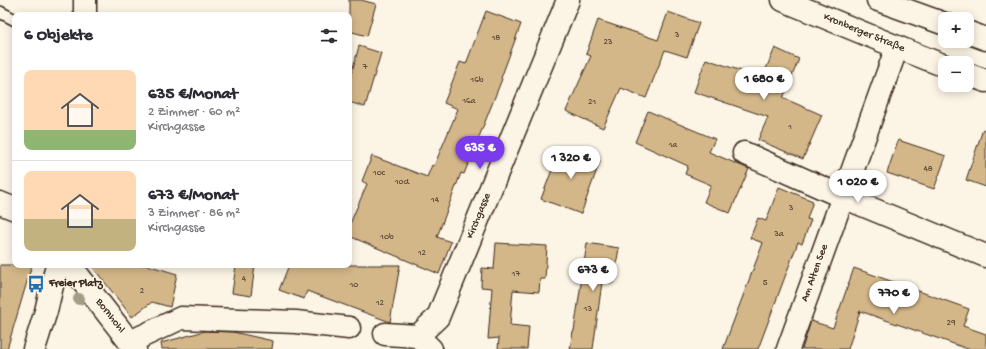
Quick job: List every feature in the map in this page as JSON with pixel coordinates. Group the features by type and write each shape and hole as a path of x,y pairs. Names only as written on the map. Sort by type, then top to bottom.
{"street":[{"path":"85,0 85,12"},
{"name":"Kirchgasse","path":"385,334 424,343 438,317 568,0"},
{"name":"Kronberger Straße","path":"783,0 938,63"},
{"path":"892,2 938,21"},
{"path":"974,35 986,39"},
{"name":"Am Alten See","path":"788,349 897,47"},
{"path":"974,77 986,81"},
{"path":"744,153 843,197 986,256"},
{"path":"0,203 12,208"},
{"path":"34,349 46,311 56,268"},
{"name":"Bornhohl","path":"72,268 133,345"},
{"path":"133,345 181,318 296,322 349,328"}],"lane":[{"path":"0,12 12,18"}],"building":[{"path":"349,0 361,0 376,4 367,36 352,32 352,12 349,12"},
{"path":"486,11 521,24 501,78 502,79 464,174 461,173 437,237 451,242 439,274 352,237 352,219 367,184 362,181 372,156 427,177 432,165 434,166 458,109 444,103 460,62 466,64"},
{"path":"668,12 699,23 687,57 665,50 646,98 621,88 603,128 566,111 591,56 586,54 598,20 658,40"},
{"path":"359,46 381,53 365,107 352,103 352,71"},
{"path":"775,48 799,59 783,98 822,115 803,159 758,140 768,117 694,92 706,59 762,78"},
{"path":"648,111 715,139 709,152 749,169 730,213 704,202 711,185 685,174 688,166 635,142"},
{"path":"983,129 986,130 986,187 966,180"},
{"path":"898,140 946,156 934,189 887,173"},
{"path":"561,146 600,161 581,214 541,199"},
{"path":"779,187 813,201 807,219 811,220 802,244 798,242 758,349 723,349 763,243 750,238 758,218 766,221"},
{"path":"496,243 547,246 545,279 540,279 539,292 513,290 510,325 529,327 527,349 498,349 499,338 488,339 492,288 481,287 482,268 494,269"},
{"path":"587,243 619,248 613,283 602,282 593,349 570,349 574,331"},
{"path":"0,265 12,265 12,268 31,268 7,349 0,349"},
{"path":"352,265 400,265 390,322 307,291 304,299 279,290 288,268 352,268"},
{"path":"93,268 157,268 177,274 170,307 152,302 132,317"},
{"path":"236,268 255,268 251,296 232,293"},
{"path":"854,268 969,309 963,326 986,334 986,349 968,349 860,311 848,349 802,349 811,321 833,328"},
{"path":"205,331 233,332 273,341 272,349 162,349 161,343"}],"place":[{"name":"Freier Platz","path":"36,284"}]}
